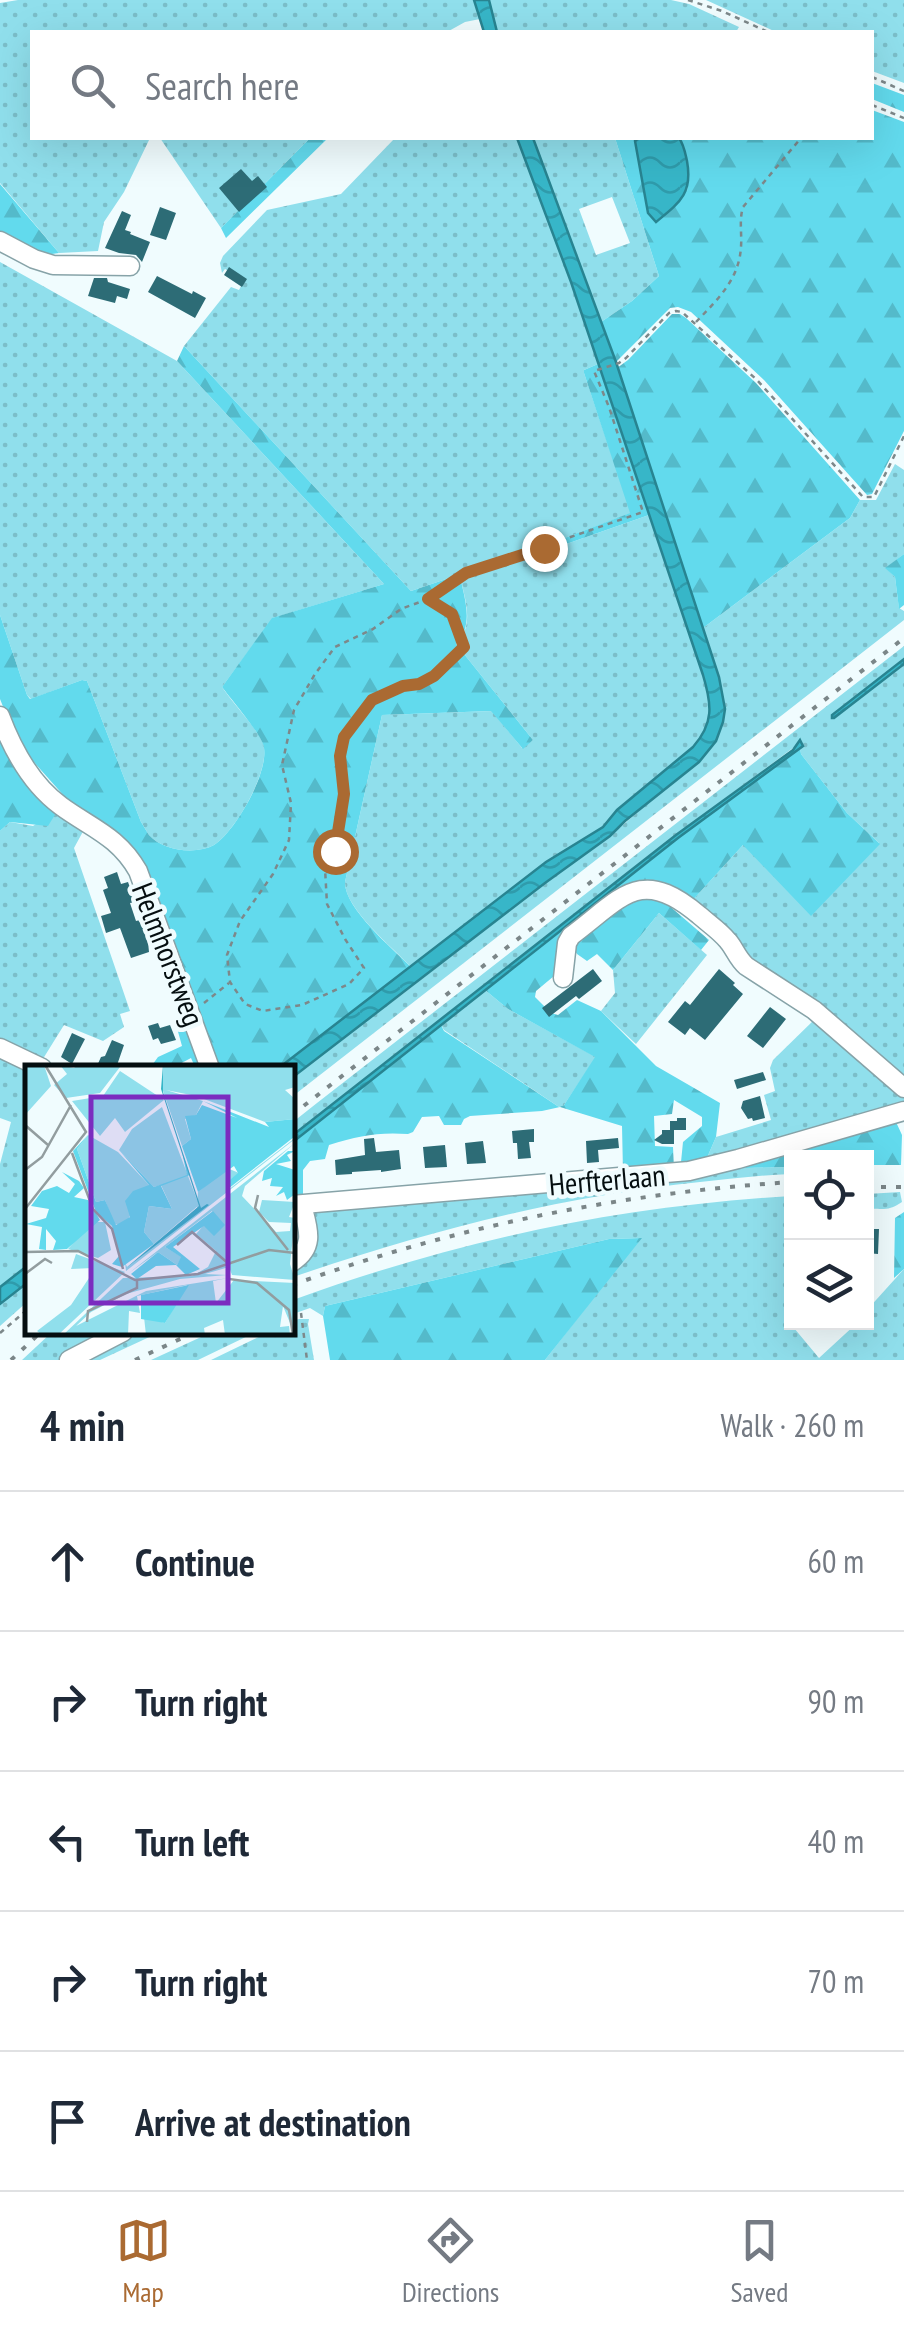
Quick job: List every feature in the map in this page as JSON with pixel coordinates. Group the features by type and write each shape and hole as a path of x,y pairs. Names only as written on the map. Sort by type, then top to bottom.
{"street":[{"path":"0,241 53,264 130,266"},
{"name":"Helmhorstweg","path":"0,716 18,757 48,795 118,843 130,856 209,1065"},
{"path":"562,978 571,936 629,893 652,888 665,892 685,903 727,939 746,966 814,1010 904,1088"},
{"path":"0,1048 36,1065"},
{"name":"Herfterlaan","path":"295,1260 308,1244 297,1206 688,1171 903,1119"},
{"path":"69,1360 117,1335"}],"path":[{"path":"688,0 764,30"},
{"path":"874,78 904,91"},
{"path":"874,106 904,118"},
{"path":"696,322 730,285 740,259 739,220 743,207 799,140"},
{"path":"428,599 452,614 464,647 434,676 372,700 344,737 340,756 344,794 335,851 325,868 327,904 364,968 349,984 302,1005 263,1011 245,1004 230,982 227,954 240,921 274,874 289,840 291,803 282,765 294,710 335,647 374,629 401,609 428,599 466,573 642,512 594,371 619,363 676,310 696,322 758,380 864,497 874,497 904,436"},
{"path":"193,1017 202,1004 230,982"},
{"path":"0,1333 25,1311"},
{"path":"301,1313 308,1360"}],"shaded area":[{"path":"474,0 480,19 451,30 30,30 30,140 149,140 124,192 104,222 98,251 59,253 0,183 0,3"},
{"path":"489,0 671,0 739,27 737,30 496,30"},
{"path":"706,0 904,0 904,83 874,72 874,30 772,30"},
{"path":"161,140 308,140 221,228"},
{"path":"393,140 518,140 598,364 584,373 631,513 411,591 184,346 231,287 239,290 244,280 225,269 222,273 220,263 267,210 341,194"},
{"path":"534,140 616,140 659,276 601,322","holes":["612,197 630,243 596,255 579,209"]},
{"path":"0,262 177,361 384,584 273,618 222,687 260,737 264,754 257,783 241,814 223,838 207,848 171,848 149,835 87,681 31,699 27,695 0,615"},
{"path":"895,464 904,470 904,554 886,568 895,577 904,620 295,1094 295,1075 304,1067 610,836 709,751 719,735 721,683 703,628 850,518 860,500 876,500"},
{"path":"649,515 707,687 709,712 703,733 693,747 603,827 546,862 411,967 360,915 345,882 382,715 492,711 522,748 533,740 456,644 467,622 461,581"},
{"path":"904,646 904,659 832,715 835,718 904,664 904,1083 759,967 691,902 743,845 879,843 847,813 801,754 803,746 797,745 295,1133 295,1120"},
{"path":"58,810 86,826 74,848 130,1011 120,1014 124,1027 103,1041 64,1025 41,1062 0,1041 0,831 10,822 33,826"},
{"path":"659,913 707,955 636,1044 601,1011 615,993 613,970"},
{"path":"485,990 508,1009 596,1057 564,1105 559,1107 444,1030 441,1025"},
{"path":"815,1019 904,1097 904,1105 706,1160 716,1137 771,1120 764,1095 775,1091 770,1068 773,1060"},
{"path":"0,1054 25,1066 25,1268 0,1287 0,1164 11,1122 0,1118"},
{"path":"738,1163 746,1168 784,1167 784,1174 647,1189 544,1207 444,1231 295,1276 295,1261 309,1222 319,1209"},
{"path":"900,1192 902,1202 874,1209 874,1194"},
{"path":"784,1197 784,1330 796,1330 819,1358 849,1330 874,1330 874,1302 904,1269 904,1360 545,1360 640,1238 609,1239 325,1306 323,1316 310,1308 295,1313 295,1299 416,1260 538,1230 662,1208"},
{"path":"25,1285 25,1304 0,1326 0,1304"},
{"path":"309,1319 314,1360 211,1360 263,1335 295,1335 295,1320"},
{"path":"49,1335 111,1335 62,1360 22,1360"},
{"path":"126,1335 154,1335 100,1360 76,1360"},
{"path":"205,1335 250,1335 198,1360 151,1360"}],"green space":[{"path":"874,84 904,95 904,112 874,100"},
{"path":"874,111 904,122 904,431 872,494 867,495 764,380 691,312 670,308 616,362 601,322 659,276 616,140 636,140 643,178 687,191 680,140 874,140"},
{"path":"308,140 326,140 226,238 221,228"},
{"path":"0,184 59,253 45,255 0,234"},
{"path":"672,314 686,318 756,383 860,500 850,518 703,628 617,368"},
{"path":"184,346 411,591 630,513 584,373 598,364 649,515 461,581 466,622 456,644 533,740 523,749 491,711 382,715 345,882 360,915 411,967 283,1065 215,1065 138,861 65,797 32,760 0,699 0,615 30,699 87,681 149,835 171,848 207,848 223,838 241,814 257,783 264,755 256,732 222,687 272,618 384,584 177,361"},
{"path":"904,554 904,605 899,609 895,577 885,568"},
{"path":"0,730 58,810 48,826 10,822 0,831"},
{"path":"800,748 847,813 880,844 811,916 743,845 691,902 657,885 563,940 554,976 536,991 535,997 558,1015 577,1000 601,1011 656,1066 720,1103 716,1137 706,1160 681,1162 683,1142 702,1126 702,1117 674,1100 672,1114 654,1116 655,1146 673,1147 674,1169 623,1172 622,1126 560,1107 470,1116 461,1125 444,1125 439,1116 422,1117 408,1134 368,1135 329,1145 325,1159 310,1161 303,1170 303,1199 295,1199 295,1140 441,1025 444,1031 559,1107 564,1105 595,1057 508,1009 485,990"},
{"path":"647,892 709,940 701,950 659,913 613,970 597,954 587,961 577,954 573,948 575,939 632,895"},
{"path":"189,1016 205,1065 194,1065 191,1058 178,1065 152,1065 158,1057 182,1046 175,1021"},
{"path":"896,1122 902,1135 901,1165 874,1165 874,1150 788,1150"},
{"path":"784,1151 784,1167 746,1168 738,1163"},
{"path":"904,1212 904,1269 894,1278 895,1218"},
{"path":"642,1238 545,1360 330,1360 325,1306 609,1239"}],"water":[{"path":"474,0 489,0 496,30 483,30"},
{"path":"518,140 534,140 616,362 719,677 725,709 723,722 716,741 699,762 610,836 295,1075 295,1065 283,1065 546,862 603,827 617,810 693,747 708,722 703,675 571,282"},
{"path":"680,140 687,161 686,190 656,222 648,213 635,141"},
{"path":"904,659 904,664 832,718 832,715"},
{"path":"800,740 803,746 678,838 295,1140 295,1133 676,835 793,750"},
{"path":"25,1268 25,1285 0,1304 0,1287"}],"building":[{"path":"241,169 252,181 258,176 267,187 239,212 219,188"},
{"path":"160,207 176,213 166,240 150,235"},
{"path":"122,211 131,215 125,230 150,242 142,262 136,255 105,248"},
{"path":"229,267 247,279 242,287 224,275"},
{"path":"157,276 206,298 195,318 148,292"},
{"path":"94,278 107,278 108,282 130,289 127,299 117,296 115,303 88,296"},
{"path":"117,872 121,884 128,882 136,921 140,920 148,942 149,952 131,958 120,928 106,933 101,916 111,913 103,890 108,888 104,877"},
{"path":"593,969 602,981 549,1017 542,1008"},
{"path":"719,969 743,994 705,1040 690,1028 685,1035 668,1022 685,1001 690,1005"},
{"path":"770,1007 786,1019 763,1048 747,1036"},
{"path":"158,1023 160,1028 170,1025 176,1040 161,1044 158,1038 153,1040 148,1026"},
{"path":"72,1033 85,1039 72,1064 61,1057"},
{"path":"112,1040 124,1045 117,1065 97,1065"},
{"path":"763,1072 766,1080 737,1089 734,1080"},
{"path":"760,1096 765,1118 753,1121 741,1108 743,1101"},
{"path":"686,1118 686,1130 674,1130 674,1144 654,1140 662,1130 670,1130 670,1121"},
{"path":"534,1129 534,1142 529,1142 531,1158 518,1159 512,1131"},
{"path":"374,1138 376,1152 399,1150 401,1169 336,1175 335,1160 365,1155 364,1139"},
{"path":"618,1138 619,1148 598,1150 599,1162 587,1163 586,1141"},
{"path":"483,1141 486,1163 467,1164 465,1143"},
{"path":"445,1145 447,1167 425,1168 423,1147"},
{"path":"874,1229 879,1229 878,1254 874,1254"}],"railway":[{"path":"295,1113 904,638"},
{"path":"295,1284 414,1246 538,1216 664,1195 784,1183"},
{"path":"874,1187 904,1187"},
{"path":"11,1360 38,1335"},
{"path":"135,1360 189,1335"}],"route":[{"path":"335,851 344,794 340,756 344,737 372,700 434,676 464,647 452,614 428,599 466,573 544,548"}]}
